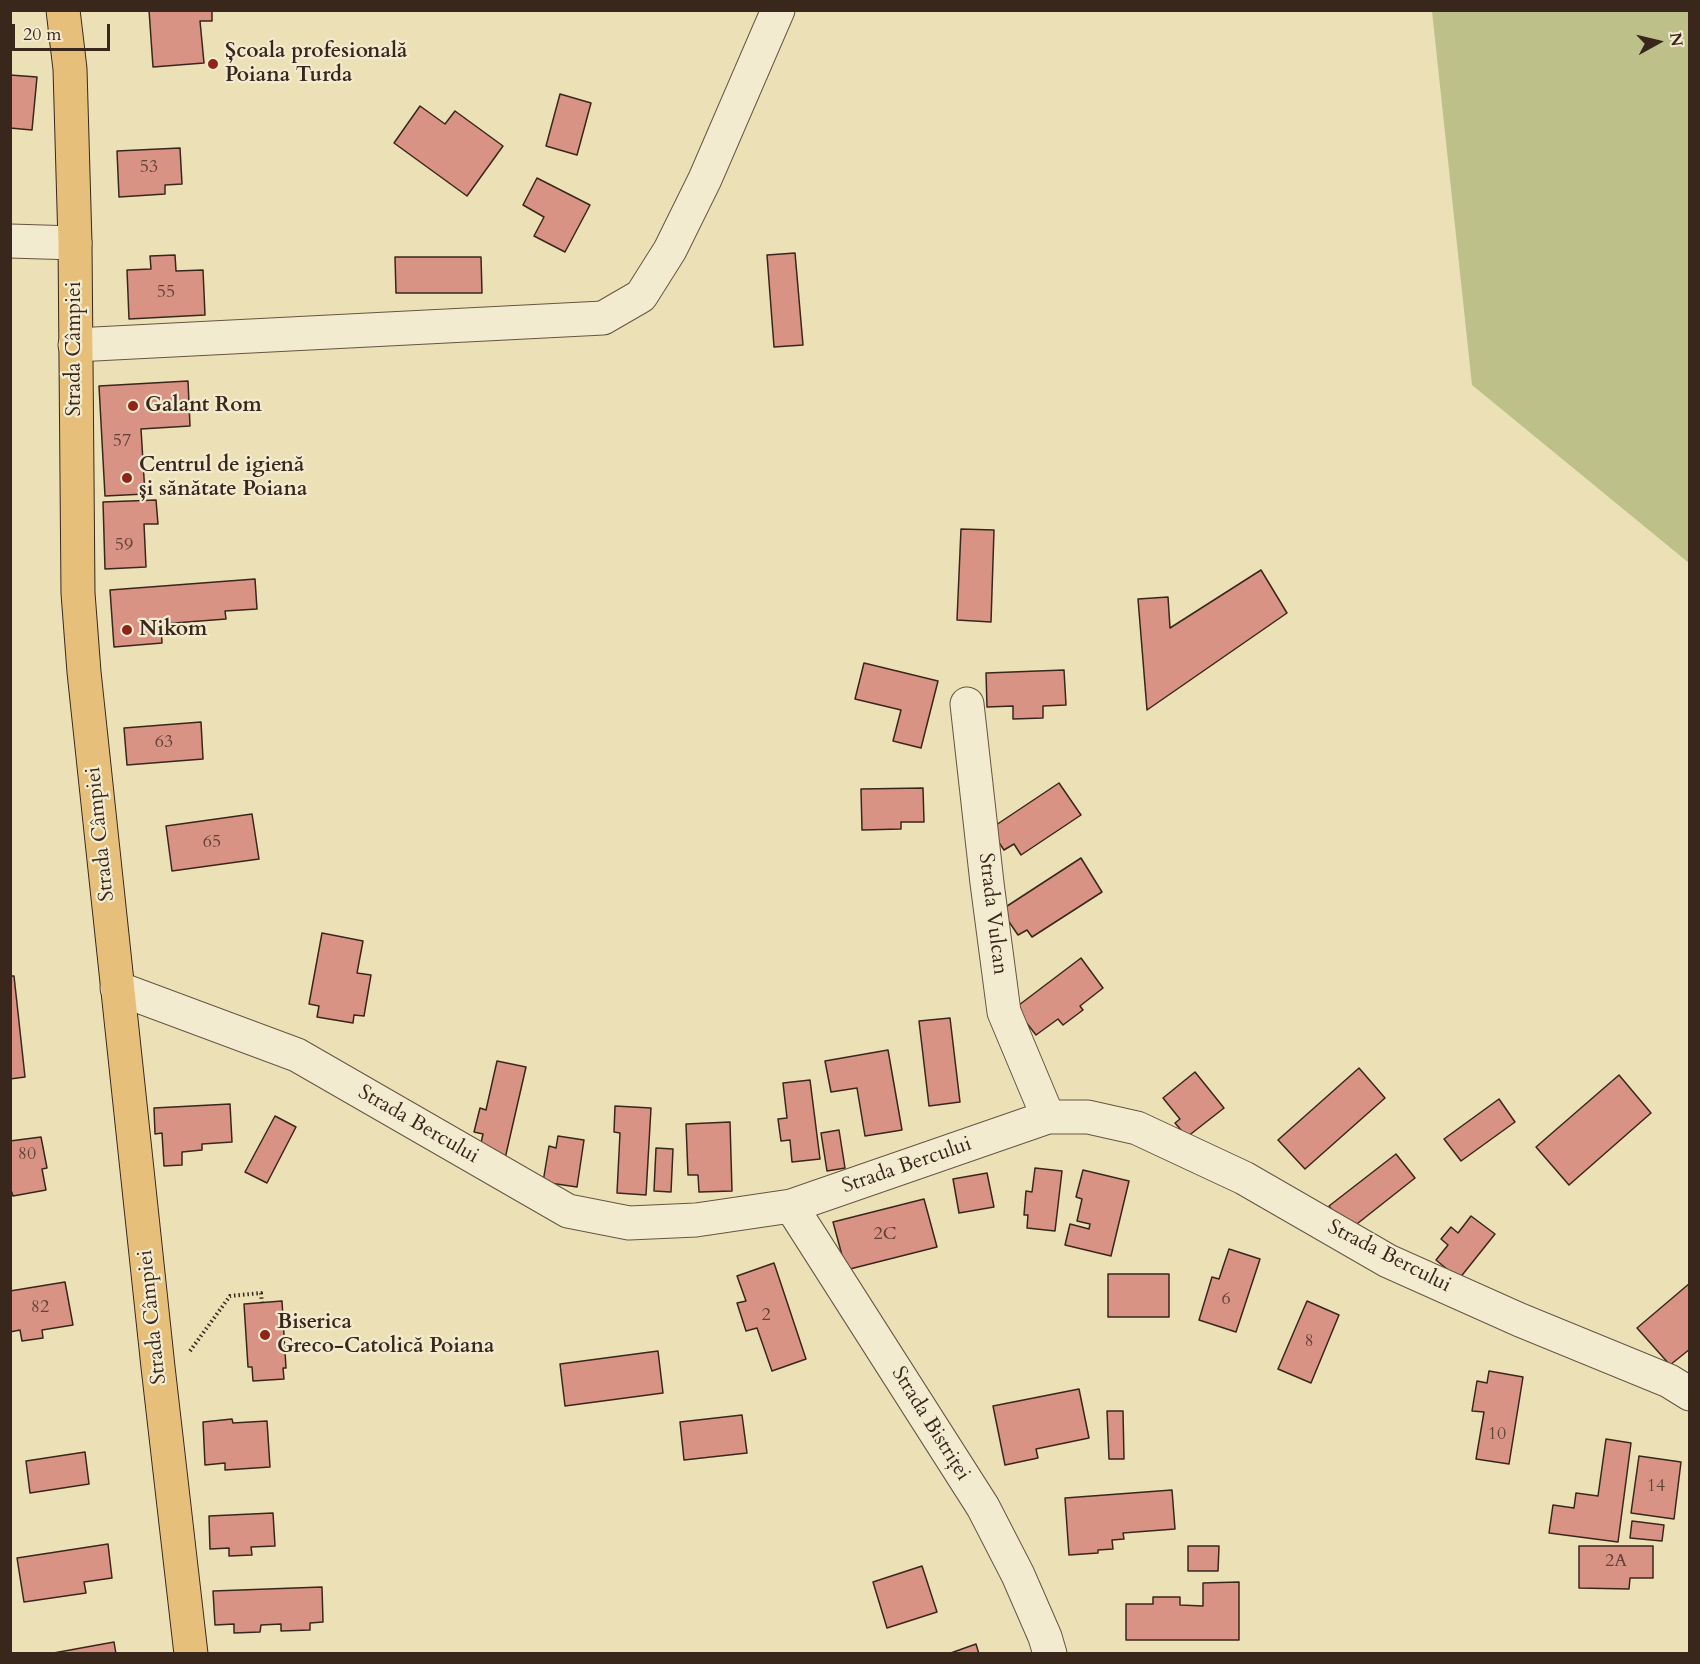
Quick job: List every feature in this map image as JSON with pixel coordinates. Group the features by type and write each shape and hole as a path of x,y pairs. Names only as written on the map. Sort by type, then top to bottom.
{"main road":[{"name":"Strada Câmpiei","path":"63,10 70,69 75,243 78,593 84,672 191,1653"}],"street":[{"path":"75,345 603,318 641,296 670,250 705,179 778,10"},
{"path":"10,241 75,243"},
{"name":"Strada Vulcan","path":"967,704 987,883 1005,1012 1048,1117"},
{"name":"Strada Bercului","path":"117,988 297,1055 568,1211 629,1223 696,1220 791,1206 1048,1117 1088,1117 1137,1128 1244,1178 1388,1261 1520,1320 1669,1381 1689,1394"},
{"name":"Strada Bistriței","path":"791,1206 983,1508 1018,1575 1046,1637 1050,1653"}],"path":[{"path":"158,1367 184,1359 230,1296 261,1293 262,1303"}],"green space":[{"path":"1432,11 1689,11 1689,563 1472,385"}],"building":[{"path":"149,10 212,10 212,21 200,21 204,63 153,67"},
{"path":"10,75 37,77 32,130 10,128"},
{"path":"560,94 591,103 577,155 546,146"},
{"path":"420,106 445,124 455,111 503,146 467,196 394,143"},
{"path":"180,148 182,184 165,185 165,194 119,197 117,151"},
{"path":"537,178 590,205 565,252 534,236 544,217 523,205"},
{"path":"795,253 803,345 774,347 767,255"},
{"path":"175,255 176,271 203,270 205,315 129,319 127,270 151,269 150,256"},
{"path":"395,257 481,257 482,293 396,293"},
{"path":"188,381 190,426 141,429 145,494 105,496 99,386"},
{"path":"156,500 158,524 144,524 146,567 105,569 103,502"},
{"path":"961,529 994,530 991,622 957,620"},
{"path":"1261,570 1287,613 1147,710 1138,599 1168,597 1170,628"},
{"path":"255,579 257,609 225,611 226,619 161,624 162,643 114,647 110,590"},
{"path":"864,663 938,681 921,748 893,741 901,710 855,699"},
{"path":"1064,670 1066,705 1043,706 1043,718 1013,719 1013,706 987,707 986,673"},
{"path":"201,722 203,759 127,765 124,728"},
{"path":"1059,783 1081,815 1021,855 1014,844 1004,850 990,829"},
{"path":"923,788 924,822 901,822 901,829 862,830 861,789"},
{"path":"252,814 259,859 172,871 166,826"},
{"path":"1081,858 1102,892 1032,937 1027,930 1018,935 1001,910"},
{"path":"322,933 363,941 357,973 371,975 364,1016 354,1015 353,1023 317,1017 319,1006 309,1004"},
{"path":"1081,958 1103,988 1080,1006 1083,1010 1063,1025 1058,1019 1036,1035 1015,1008"},
{"path":"10,976 14,976 25,1077 10,1079"},
{"path":"950,1018 960,1102 929,1106 919,1021"},
{"path":"888,1050 902,1130 865,1136 857,1088 831,1092 825,1061"},
{"path":"497,1061 526,1067 504,1163 478,1156 483,1134 474,1132 480,1108 486,1110"},
{"path":"1359,1068 1385,1098 1305,1169 1278,1140"},
{"path":"1195,1072 1224,1108 1187,1137 1175,1123 1180,1119 1163,1098"},
{"path":"1619,1075 1651,1113 1569,1185 1536,1147"},
{"path":"810,1080 820,1159 792,1162 790,1140 781,1141 778,1119 787,1118 783,1083"},
{"path":"1499,1099 1515,1122 1461,1161 1444,1139"},
{"path":"230,1104 232,1142 202,1144 202,1150 182,1152 182,1165 164,1166 162,1133 155,1134 154,1108"},
{"path":"615,1106 651,1108 646,1195 617,1193 620,1133 614,1132"},
{"path":"275,1116 296,1127 267,1183 245,1172"},
{"path":"730,1122 732,1191 699,1192 698,1175 688,1175 686,1124"},
{"path":"839,1130 845,1168 827,1171 821,1133"},
{"path":"558,1136 584,1140 577,1187 543,1182 549,1146 556,1148"},
{"path":"41,1137 47,1168 42,1169 46,1190 13,1196 10,1187 10,1141"},
{"path":"656,1148 673,1149 671,1192 654,1191"},
{"path":"1396,1154 1415,1178 1348,1231 1329,1206"},
{"path":"1035,1168 1062,1171 1055,1231 1027,1228 1028,1215 1024,1215 1026,1191 1032,1192"},
{"path":"1083,1170 1129,1181 1111,1256 1065,1245 1070,1224 1089,1229 1090,1224 1077,1221 1082,1199 1076,1197"},
{"path":"987,1173 994,1207 959,1213 953,1179"},
{"path":"924,1199 937,1247 846,1270 833,1222"},
{"path":"1471,1216 1495,1234 1459,1279 1436,1260 1448,1245 1441,1239 1451,1227 1458,1233"},
{"path":"1229,1249 1260,1259 1236,1332 1199,1320 1212,1277 1219,1279"},
{"path":"774,1263 806,1359 772,1371 757,1328 746,1331 737,1303 746,1301 737,1276"},
{"path":"1108,1274 1169,1274 1169,1317 1108,1317"},
{"path":"65,1282 73,1325 42,1330 43,1338 22,1341 20,1330 10,1332 10,1291"},
{"path":"1690,1283 1690,1349 1670,1365 1637,1328"},
{"name":"Biserica Greco-Catolică Poiana","path":"282,1301 286,1368 283,1368 284,1379 253,1381 252,1367 248,1367 244,1304"},
{"path":"1307,1301 1339,1315 1311,1383 1278,1369"},
{"path":"658,1351 663,1393 565,1406 560,1364"},
{"path":"1489,1371 1523,1377 1509,1464 1476,1459 1484,1412 1472,1411 1477,1381 1487,1383"},
{"path":"1079,1389 1089,1438 1036,1449 1038,1458 1005,1465 993,1406"},
{"path":"1107,1411 1123,1411 1124,1459 1109,1459"},
{"path":"742,1415 747,1453 684,1460 680,1422"},
{"path":"232,1419 233,1423 267,1421 270,1467 225,1470 225,1463 205,1465 203,1422"},
{"path":"1606,1439 1631,1443 1618,1542 1549,1533 1553,1505 1574,1508 1576,1493 1598,1496"},
{"path":"85,1452 89,1484 30,1493 26,1461"},
{"path":"1639,1456 1681,1462 1674,1519 1631,1513"},
{"path":"1172,1490 1175,1529 1123,1533 1124,1539 1112,1540 1113,1549 1098,1550 1098,1553 1069,1555 1065,1498"},
{"path":"273,1513 275,1546 251,1547 252,1555 229,1556 229,1548 210,1549 209,1516"},
{"path":"1632,1521 1664,1525 1662,1541 1630,1538"},
{"path":"108,1544 112,1578 84,1582 86,1593 24,1602 17,1558"},
{"path":"1188,1546 1219,1546 1218,1571 1188,1571"},
{"path":"1579,1546 1653,1546 1653,1578 1630,1578 1629,1589 1579,1588"},
{"path":"922,1566 937,1612 887,1628 873,1582"},
{"path":"1239,1582 1239,1640 1126,1640 1126,1604 1153,1604 1153,1597 1180,1597 1180,1605 1203,1606 1203,1583"},
{"path":"322,1587 323,1622 310,1623 310,1630 281,1631 281,1624 261,1625 260,1632 234,1633 234,1624 215,1625 213,1591"},
{"path":"114,1642 116,1654 48,1654"},
{"path":"976,1644 979,1654 948,1654"}],"place":[{"name":"Școala profesională Poiana Turda","path":"213,64"},
{"name":"Galant Rom","path":"133,406"},
{"name":"Centrul de igienă și sănătate Poiana","path":"127,478"},
{"name":"Nikom","path":"127,630"},
{"name":"Biserica Greco-Catolică Poiana","path":"265,1335"}]}
